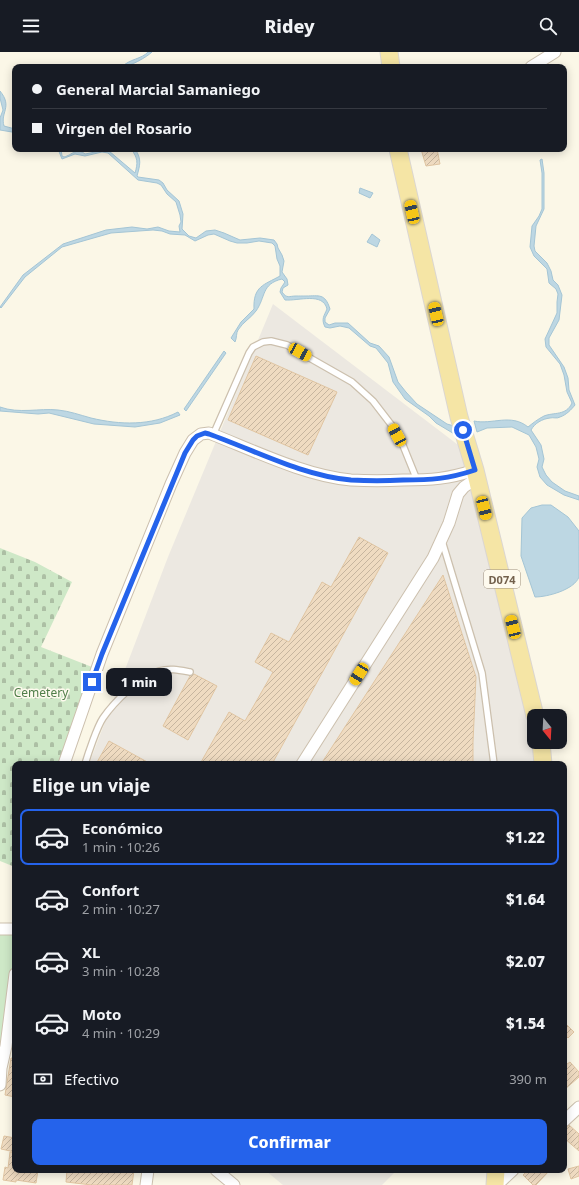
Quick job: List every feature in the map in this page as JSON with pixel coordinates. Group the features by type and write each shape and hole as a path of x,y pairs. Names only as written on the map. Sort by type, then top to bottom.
{"main road":[{"path":"389,52 390,64"},
{"name":"D074","path":"399,152 459,417 476,474 533,709"},
{"path":"542,749 543,761"},
{"path":"496,1173 496,1185"}],"street":[{"path":"536,64 555,52"},
{"path":"65,761 102,654 185,453 197,436 205,433 213,435 288,464 321,474 350,480 417,480 476,474"},
{"path":"304,761 433,558 449,523 458,494 476,474"},
{"path":"0,929 12,929"},
{"path":"0,1085 1,1068 6,1046 12,998"},
{"path":"6,1046 12,1038"},
{"path":"567,1118 579,1107"},
{"path":"146,1185 148,1173"},
{"path":"220,1173 234,1185"},
{"path":"496,1185 510,1173"}],"lane":[{"path":"213,435 253,346 271,341 287,345 352,382 373,401 393,427 402,443 417,480"},
{"path":"442,539 482,673 494,761"},
{"path":"86,761 102,719 128,691 145,678 159,671 178,669 190,672"}],"shaded area":[{"path":"273,304 470,454 527,715 527,749 533,749 534,761 90,761 168,557"},
{"path":"269,1173 394,1173 382,1185 283,1185"}],"green space":[{"name":"Cemetery","path":"0,548 35,562 72,582 41,647 92,667 61,761 12,761 12,866 0,861"},
{"path":"0,931 12,931 12,976 0,1059"}],"water":[{"path":"152,52 131,64 125,64 142,56"},
{"path":"0,91 6,101 3,121 4,126 12,128 12,132 0,130 0,118 3,110"},
{"path":"59,152 61,152 62,156 64,157 75,152 82,152 85,154 102,152 85,156 75,154 62,159"},
{"path":"102,152 110,152 135,173 137,161 133,152 137,152 140,162 137,176 159,180 179,201 183,214 182,229 189,236 196,238 206,231 215,230 240,240 260,238 274,240 284,261 282,272 287,279 288,285 283,288 282,292 285,296 321,296 324,298 330,309 325,318 325,322 329,325 335,323 348,323 370,343 379,346 389,357 398,382 406,392 417,404 447,424 454,426 456,435 436,423 429,416 405,399 393,382 388,363 376,348 370,346 349,328 340,326 330,328 325,327 323,320 327,309 325,304 316,299 310,298 285,300 280,292 285,282 282,279 270,284 256,311 238,330 235,342 231,338 241,322 254,309 255,295 261,287 280,276 280,266 277,259 275,246 272,243 259,241 237,243 214,234 195,241 185,235 170,234 153,230 111,233 62,247 25,277 1,308 0,307 23,275 63,244 106,230 132,227 147,229 158,227 169,231 180,232 179,226 181,222 176,202 167,194 161,185 138,180 108,153"},
{"path":"542,159 544,173 544,209 536,226 534,246 535,251 547,263 553,280 558,285 562,295 559,320 549,338 549,345 564,367 568,378 569,390 575,405 559,418 542,420 531,430 541,445 544,459 542,467 546,475 552,482 565,491 579,496 579,500 564,495 547,485 540,477 537,467 539,459 536,447 529,435 512,427 487,428 477,432 474,421 481,422 508,420 522,423 528,427 544,416 563,412 572,403 567,392 564,375 560,364 546,347 545,339 557,313 558,294 556,289 549,283 547,269 534,256 530,247 532,226 542,209 542,173 540,160"},
{"path":"360,188 373,193 370,198 359,193"},
{"path":"372,234 380,240 377,247 367,242"},
{"path":"224,351 226,353 186,411 184,409"},
{"path":"0,407 14,410 62,411 91,418 124,423 157,420 178,412 180,415 160,423 135,427 94,424 49,413 38,414 0,411"},
{"path":"542,505 551,505 568,517 579,531 579,577 572,586 560,592 535,597 521,556 522,518 531,508"}],"building":[{"path":"422,152 438,152 440,164 426,166"},
{"path":"256,356 337,392 308,455 228,420"},
{"path":"359,537 388,553 274,761 202,761 229,712 245,721 273,672 255,662 271,633 289,642 322,582 331,587"},
{"path":"443,575 476,677 473,761 323,761"},
{"path":"194,674 217,686 188,740 163,726 190,676"},
{"path":"109,741 146,761 98,761"},
{"path":"567,1025 574,1032 568,1038 567,1037"},
{"path":"11,1058 12,1096 5,1095"},
{"path":"570,1062 579,1072 579,1077 567,1087 567,1064"},
{"path":"569,1125 579,1134 579,1151 567,1141 567,1127"},
{"path":"4,1136 12,1137 12,1151 1,1149"},
{"path":"10,1152 12,1152 12,1173 38,1173 36,1183 3,1180 5,1167 8,1168"},
{"path":"579,1166 579,1176 571,1179 568,1169"},
{"path":"67,1173 134,1173 132,1185 92,1185 66,1182"},
{"path":"525,1173 547,1173 536,1185 533,1185 523,1175"}],"route":[{"path":"92,682 171,484 185,453 197,436 205,433 209,434 288,464 321,474 350,480 437,480 475,470 463,430"}]}
